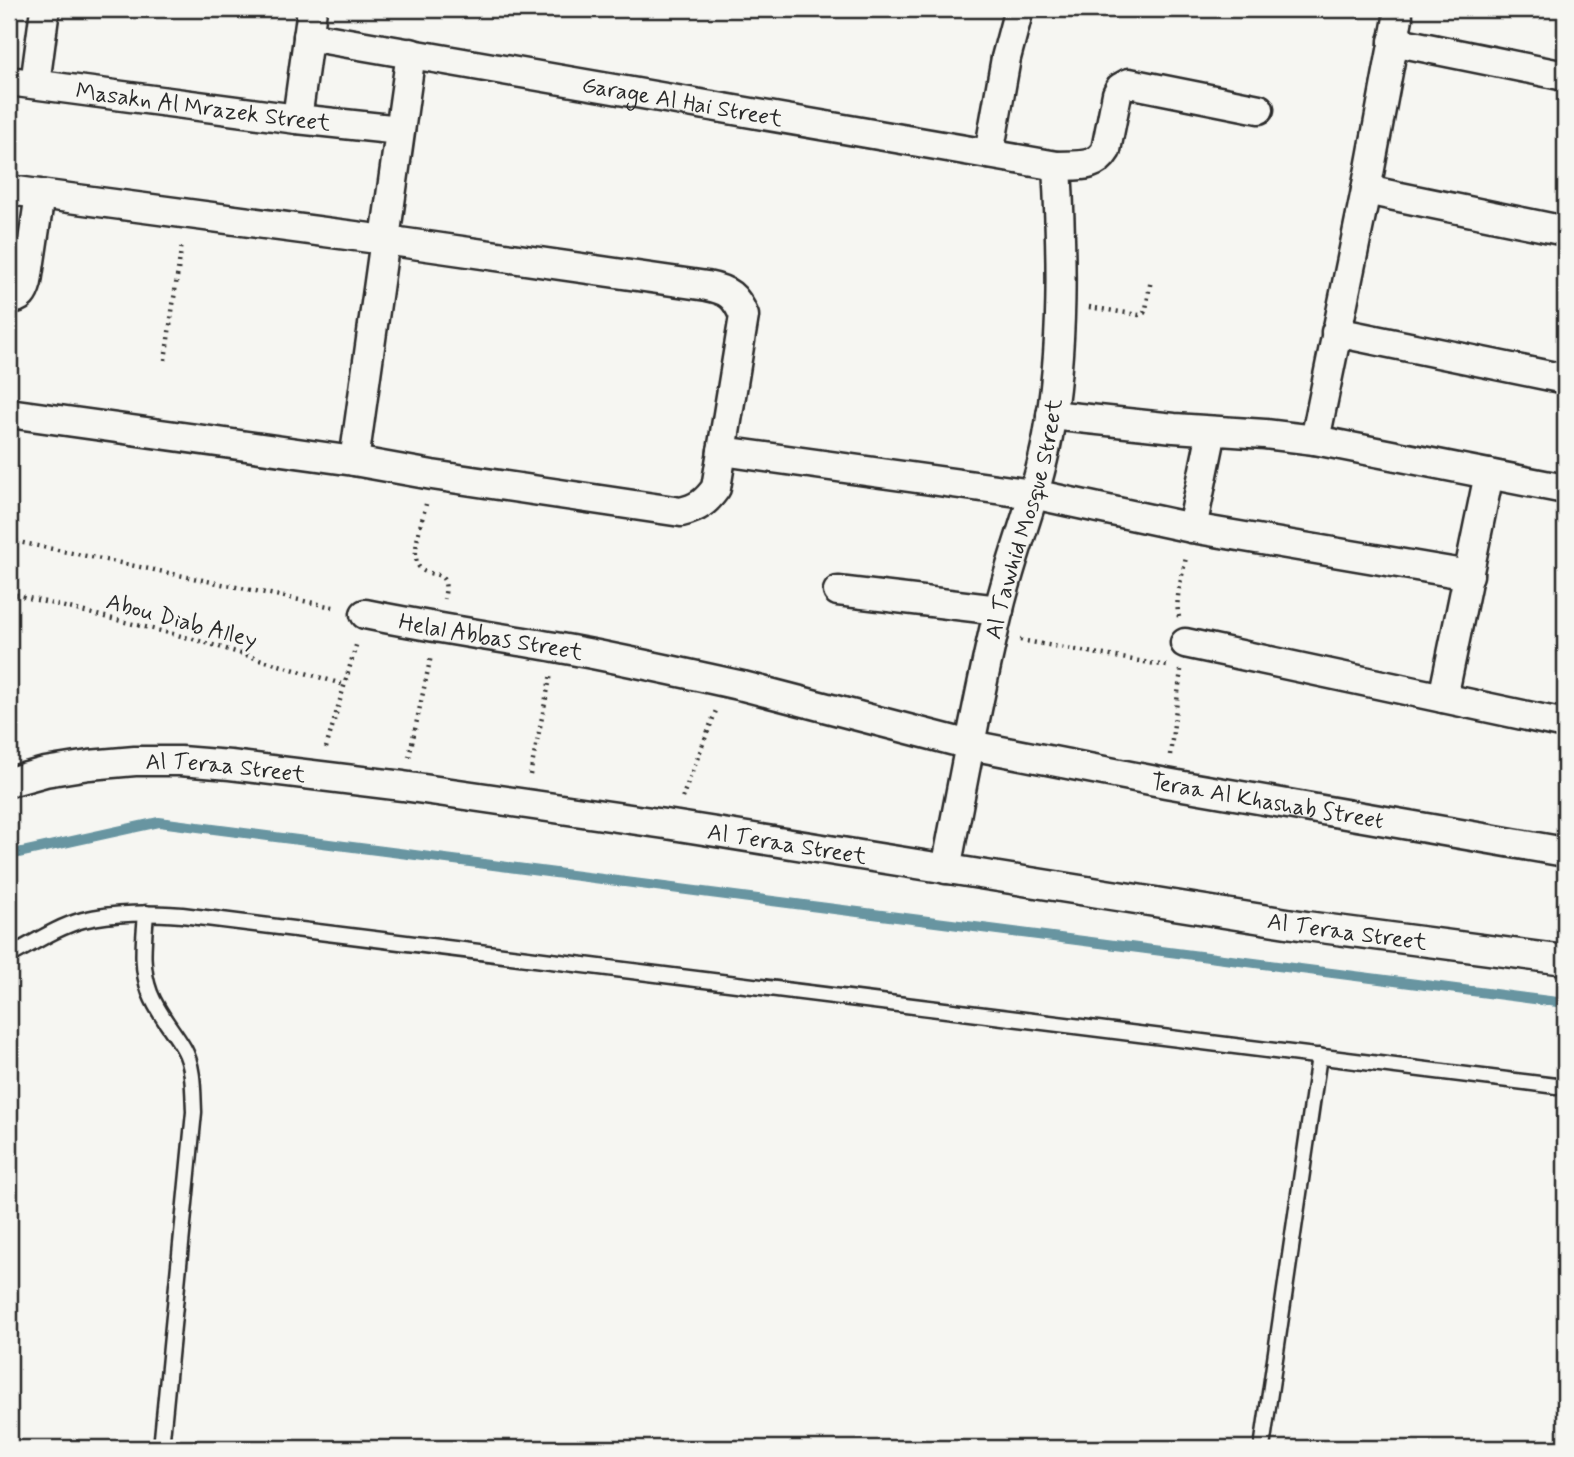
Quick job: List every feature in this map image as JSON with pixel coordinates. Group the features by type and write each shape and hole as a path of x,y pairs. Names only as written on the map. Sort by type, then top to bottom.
{"street":[{"path":"22,83 45,9"},
{"path":"989,154 1006,58 1019,9"},
{"path":"1315,440 1366,190 1398,18 1397,9"},
{"path":"297,118 310,22"},
{"name":"Garage Al Hai Street","path":"310,22 411,53 1057,166 1094,163 1102,158 1120,88 1129,83 1259,109"},
{"path":"1393,41 1565,76"},
{"path":"354,461 411,53"},
{"name":"Masakn Al Mrazek Street","path":"22,83 400,130"},
{"name":"Al Tawhid Mosque Street","path":"946,869 996,622 1014,552 1033,494 1051,415 1061,302 1057,166"},
{"path":"9,190 707,286 731,295 744,316 716,488 708,500 696,508 681,512 354,461 9,413"},
{"path":"1366,190 1565,231"},
{"path":"9,299 16,299 24,293 40,194"},
{"path":"1336,332 1565,379"},
{"path":"1051,415 1315,440 1565,489"},
{"path":"1192,528 1213,431"},
{"path":"722,451 1033,494 1192,528 1469,575"},
{"path":"1443,698 1489,474"},
{"path":"838,591 996,622"},
{"name":"Helal Abbas Street","path":"365,614 726,682 970,745"},
{"path":"1183,656 1443,698 1565,724"},
{"name":"Teraa Al Khashab Street","path":"970,745 1166,783 1565,852"},
{"name":"Al Teraa Street","path":"9,782 46,772 135,761 230,765 524,803 1306,926 1565,960"}],"lane":[{"path":"9,956 81,920 146,913 195,916 1556,1086"},
{"path":"146,913 143,960 150,993 185,1051 192,1078 194,1112 161,1448"},
{"path":"1262,1448 1319,1056"}],"path":[{"path":"165,360 186,215"},
{"path":"1061,302 1139,315 1146,309 1151,279"},
{"path":"1166,783 1183,656 1184,628 1177,607 1192,528"},
{"path":"9,540 365,614 318,776"},
{"name":"Abou Diab Alley","path":"9,593 193,639 345,685"},
{"path":"996,622 1168,667"},
{"path":"524,803 556,648"},
{"path":"672,825 726,682"}],"waterway":[{"path":"9,855 159,822 1565,1003"}]}
